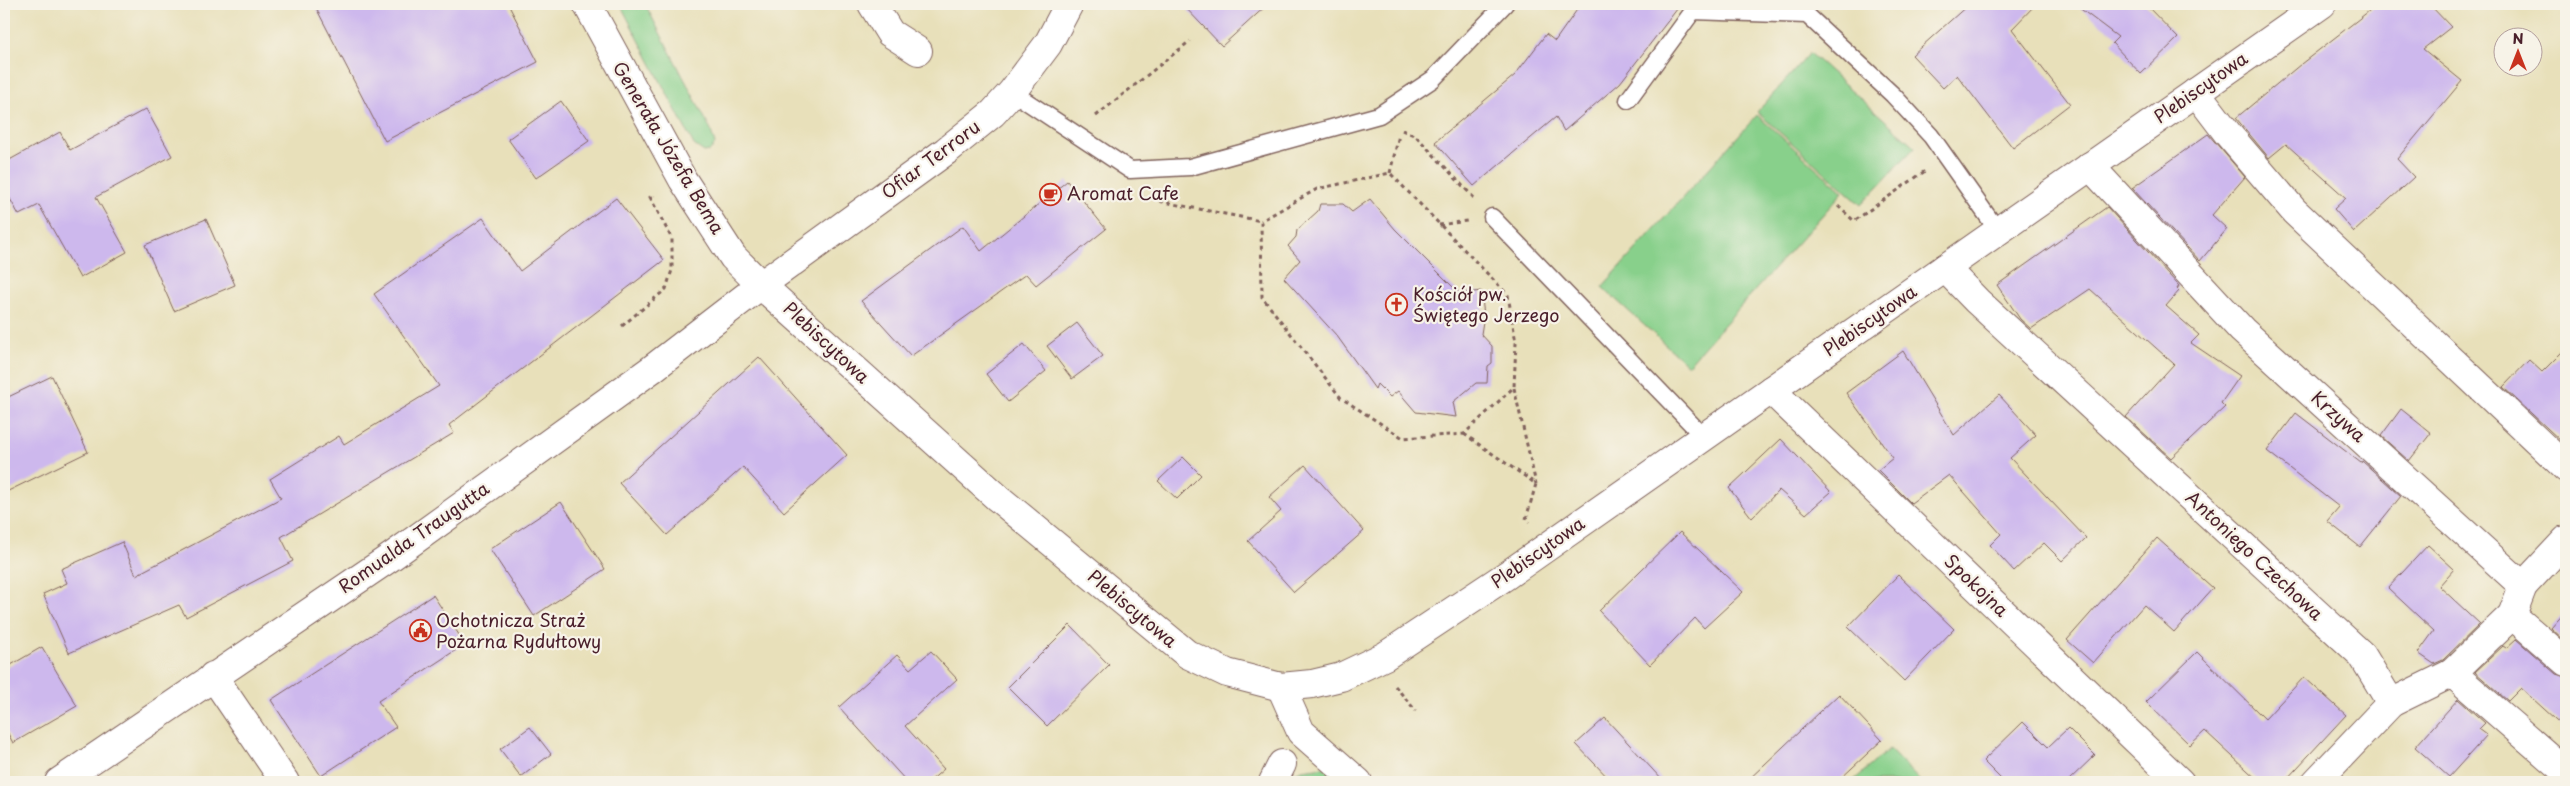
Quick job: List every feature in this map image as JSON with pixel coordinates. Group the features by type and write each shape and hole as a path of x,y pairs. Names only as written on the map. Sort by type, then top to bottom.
{"street":[{"name":"Generała Józefa Bema","path":"587,4 683,180 733,257 761,285"},
{"path":"872,4 890,33 918,51"},
{"name":"Ofiar Terroru","path":"761,285 946,151 993,113 1012,92 1048,44 1069,4"},
{"name":"Plebiscytowa","path":"761,285 998,498 1187,654 1227,673 1281,686 1312,684 1341,677 1385,656 1508,575 2322,4"},
{"path":"2196,92 2228,134 2294,211 2566,468"},
{"name":"Krzywa","path":"2090,166 2242,330 2522,586"},
{"name":"Antoniego Czechowa","path":"1945,268 1977,301 2362,655 2392,703"},
{"name":"Romualda Traugutta","path":"60,782 391,556 652,370 761,285"},
{"name":"Spokojna","path":"1772,390 2180,782"},
{"path":"2316,782 2392,703 2452,673 2512,615 2522,586 2566,540"},
{"path":"2512,615 2566,662"},
{"path":"2452,673 2566,772"},
{"path":"213,676 280,780"},
{"path":"1281,686 1301,732 1358,782"}],"lane":[{"path":"1012,92 1130,170 1190,167 1379,115 1433,79 1505,4"},
{"path":"1628,100 1694,11 1807,15 1893,95 1946,156 1998,231"},
{"path":"1492,217 1704,436"}],"path":[{"path":"1074,134 1190,41"},
{"path":"1390,173 1400,129 1416,136 1492,217"},
{"path":"1838,206 1854,221 1946,156"},
{"path":"1130,170 1158,201 1260,221 1317,189 1390,173"},
{"path":"1390,173 1508,295 1516,343 1514,387 1536,484 1526,519"},
{"path":"622,326 666,289 672,270 672,239 650,197"},
{"path":"1260,221 1262,297 1341,398 1403,438 1464,434 1536,484"},
{"path":"1464,434 1514,387"},
{"path":"1395,686 1416,711"}],"green space":[{"path":"620,4 645,4 710,128 715,144 710,151 704,152 694,145"},
{"path":"1810,53 1915,147 1861,205 1757,112"},
{"path":"1757,115 1843,192 1688,365 1602,287"},
{"path":"1889,749 1921,782 1852,782"},
{"path":"1324,767 1339,782 1286,782 1290,775 1302,770"}],"building":[{"path":"314,4 508,4 538,62 385,141"},
{"path":"1182,4 1268,4 1222,46"},
{"path":"1581,4 1681,4 1620,83 1564,131 1556,117 1474,186 1435,142 1515,75 1546,34 1555,41"},
{"path":"1969,4 2036,4 2012,29 2070,104 2013,148 1957,75 1943,88 1912,55"},
{"path":"2074,4 2145,4 2178,38 2141,74 2112,43 2118,37"},
{"path":"2378,4 2429,4 2451,27 2423,49 2462,81 2397,159 2414,177 2354,232 2334,209 2346,198 2286,144 2269,158 2236,118"},
{"path":"561,101 589,141 536,178 508,139"},
{"path":"146,109 172,156 96,197 127,252 80,278 39,205 19,215 4,188 4,163 60,132 70,150"},
{"path":"2208,134 2245,177 2212,215 2227,229 2200,261 2132,188"},
{"path":"1067,181 1106,229 1036,285 1026,274 911,356 861,301 963,226 981,251"},
{"path":"616,198 664,260 449,425 454,433 281,537 293,561 186,617 179,605 69,653 43,594 67,583 61,569 122,542 136,575 281,498 270,479 339,436 344,444 439,386 374,294 483,218 520,271"},
{"name":"Kościół pw. Świętego Jerzego","path":"1370,199 1395,229 1460,294 1481,291 1484,315 1481,334 1492,346 1492,363 1488,366 1487,383 1476,383 1453,402 1456,417 1416,412 1398,391 1390,397 1377,384 1375,389 1337,336 1284,278 1300,260 1288,246 1296,237 1297,230 1318,211 1320,204 1343,204 1352,212"},
{"path":"2107,207 2179,286 2177,289 2179,291 2166,306 2199,335 2191,343 2240,376 2221,403 2225,407 2171,458 2126,417 2174,364 2090,289 2031,329 2020,319 1997,285"},
{"path":"206,219 235,285 174,311 145,245"},
{"path":"1077,323 1103,356 1072,379 1047,346"},
{"path":"1024,344 1046,371 1008,402 986,374"},
{"path":"2566,348 2566,438 2562,442 2503,387 2529,360 2542,372"},
{"path":"1903,351 1954,435 1999,395 2036,435 2010,458 2086,538 2062,561 2044,543 2014,571 1990,545 2001,534 1949,475 1911,503 1878,470 1893,458 1846,393"},
{"path":"759,357 847,455 784,512 743,467 667,535 619,483"},
{"path":"52,376 88,452 4,493 4,399"},
{"path":"2401,409 2431,433 2409,461 2381,436"},
{"path":"2296,413 2361,463 2362,461 2401,496 2360,547 2327,521 2339,507 2267,451"},
{"path":"1781,439 1831,492 1806,514 1779,490 1752,518 1729,488"},
{"path":"1183,457 1201,475 1177,499 1158,481"},
{"path":"1305,465 1364,531 1294,592 1248,541 1281,511 1269,497"},
{"path":"561,502 605,569 534,616 490,549"},
{"path":"1680,532 1743,592 1704,628 1695,618 1650,665 1599,611"},
{"path":"2157,538 2213,588 2174,632 2144,605 2093,663 2067,640"},
{"path":"2428,545 2454,569 2439,586 2480,624 2443,660 2434,664 2418,653 2434,631 2388,588"},
{"path":"1898,575 1954,629 1904,681 1848,627"},
{"path":"433,595 465,644 378,701 396,727 321,776 271,700"},
{"path":"2566,611 2566,642 2551,628"},
{"path":"1070,625 1109,665 1047,726 1008,687"},
{"path":"2516,639 2556,674 2566,677 2566,729 2521,688 2508,701 2475,672 2503,646 2506,648"},
{"path":"42,647 77,706 13,743 4,726 4,669"},
{"path":"931,651 957,679 905,726 944,769 929,782 907,782 839,707 897,655 910,669"},
{"path":"2197,652 2265,719 2304,677 2346,715 2284,782 2260,782 2205,731 2190,745 2146,702"},
{"path":"1839,694 1882,740 1837,782 1746,782"},
{"path":"2458,699 2485,723 2479,729 2487,735 2449,777 2415,747"},
{"path":"1605,718 1664,782 1612,782 1576,744"},
{"path":"2023,722 2048,747 2068,728 2095,755 2067,782 2004,782 1983,761"},
{"path":"530,727 551,754 521,777 500,749"}],"place":[{"name":"Aromat Cafe","path":"1051,194"},
{"name":"Kościół pw. Świętego Jerzego","path":"1397,305"},
{"name":"Ochotnicza Straż Pożarna Rydułtowy","path":"420,631"}]}
